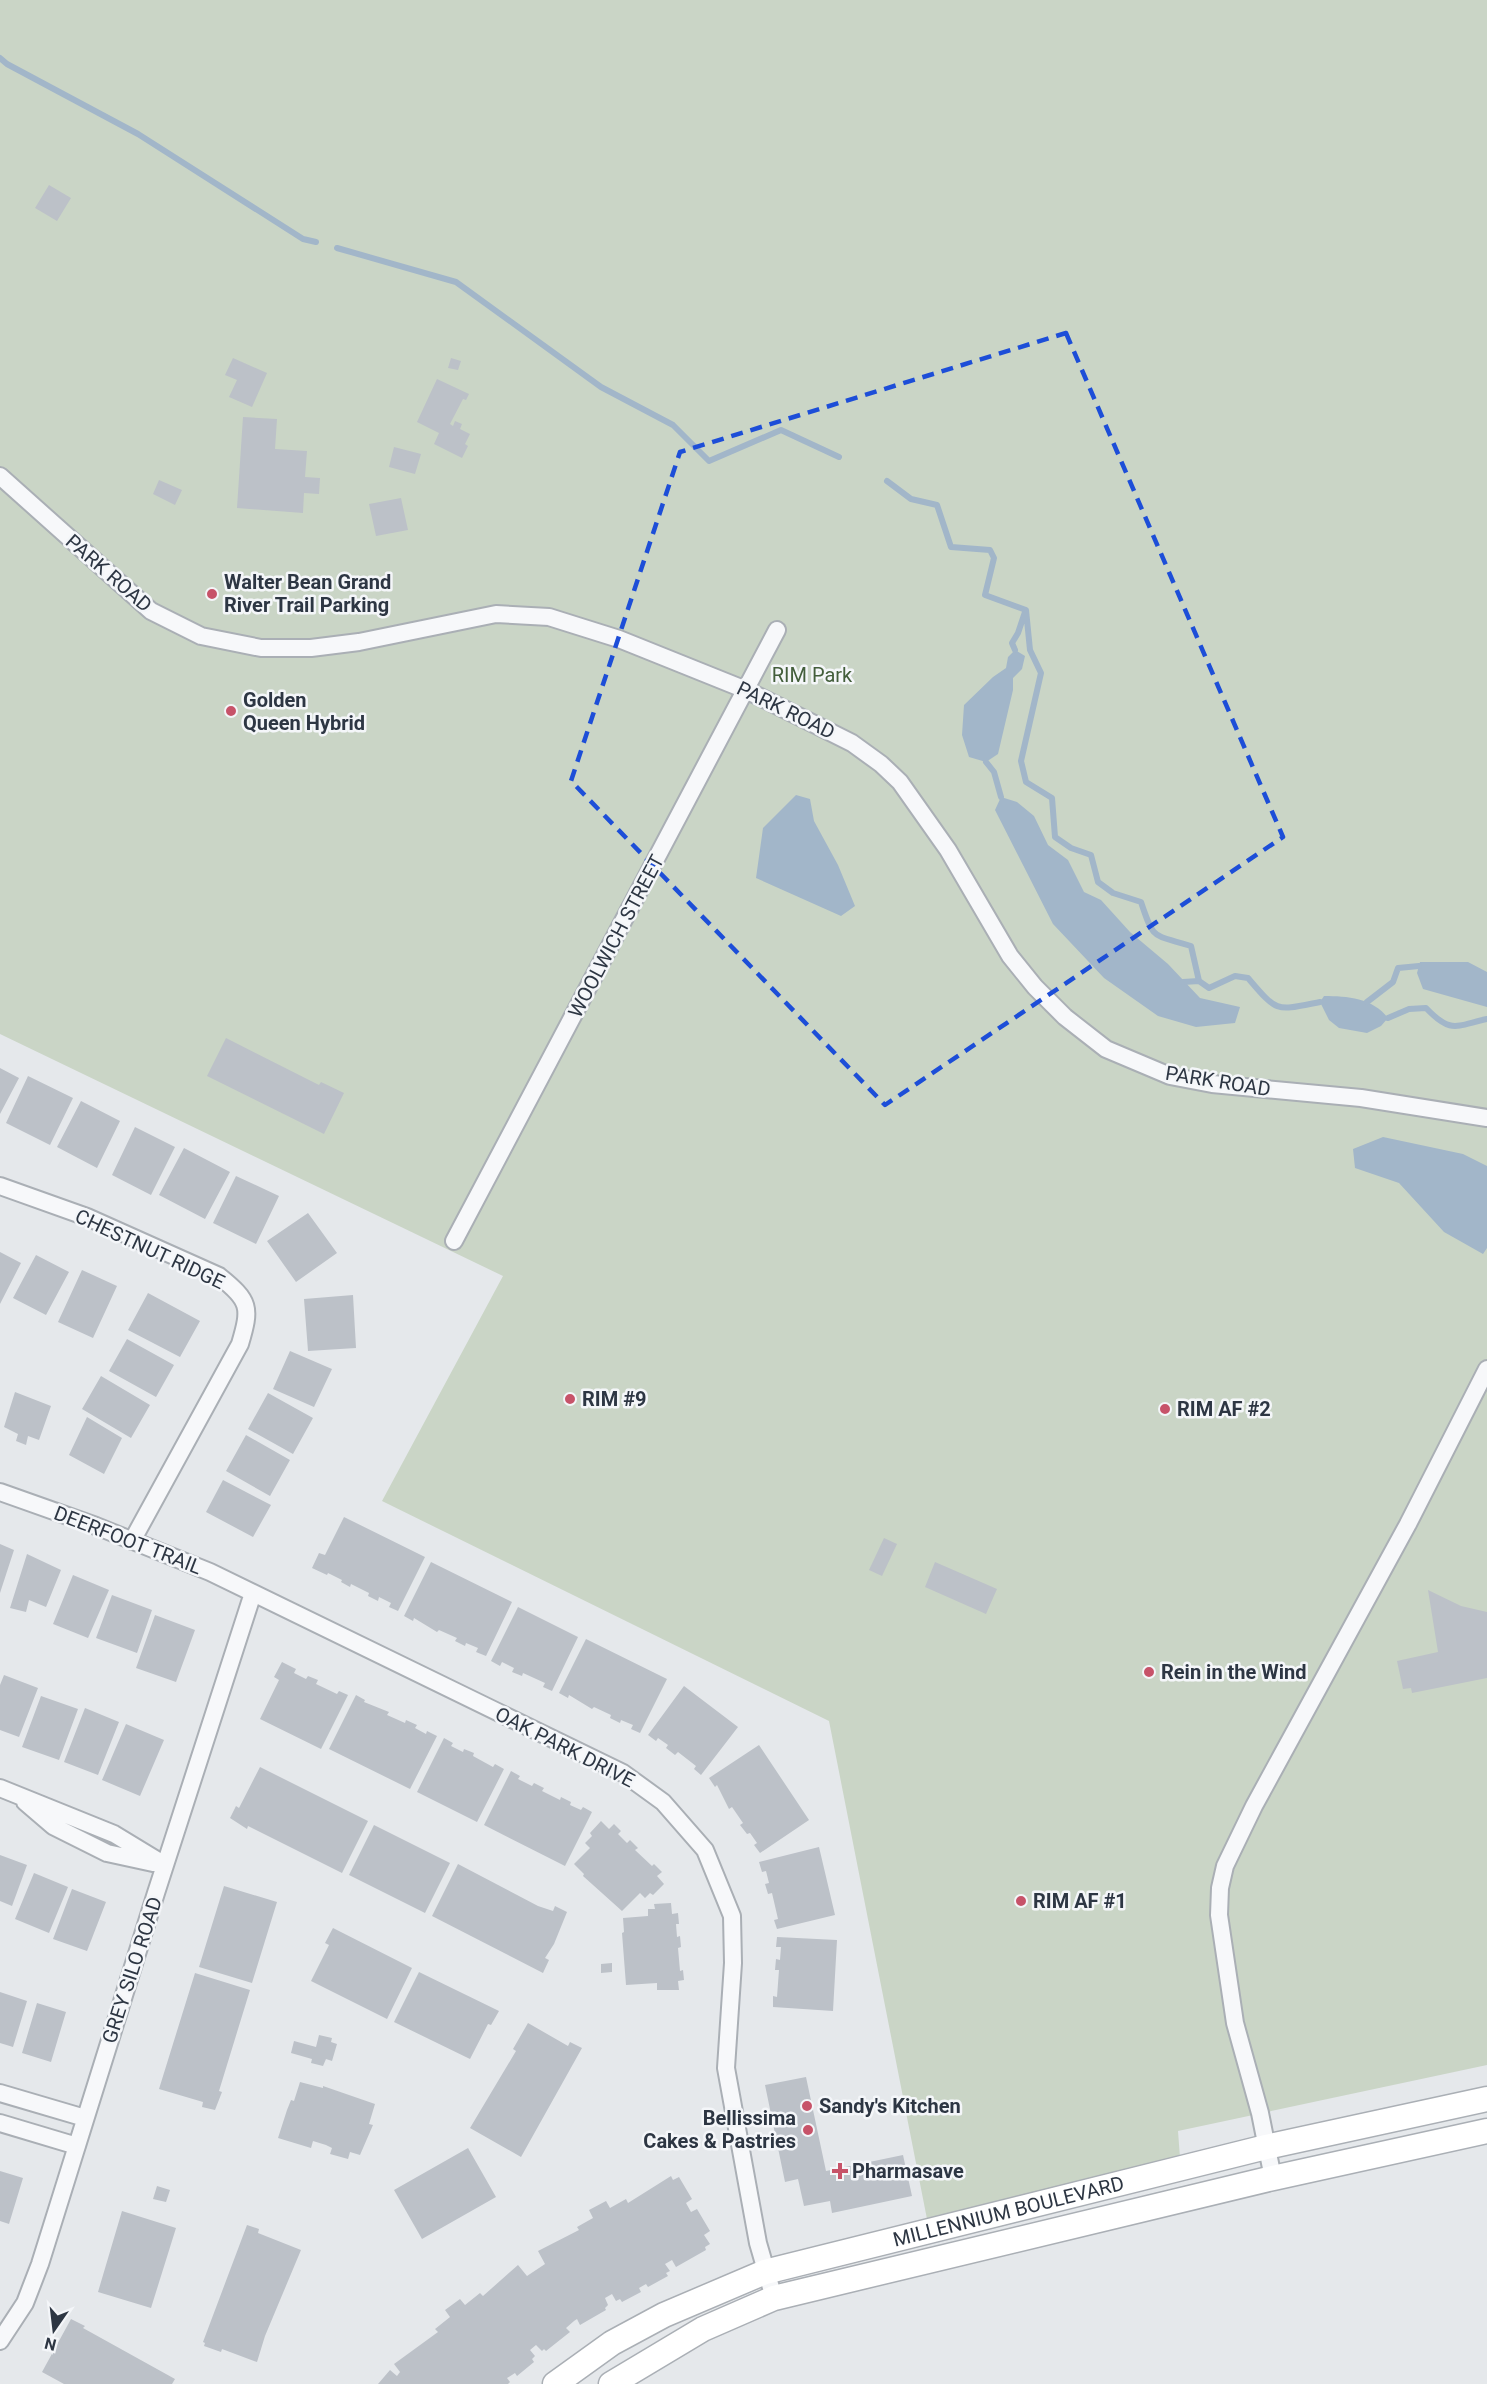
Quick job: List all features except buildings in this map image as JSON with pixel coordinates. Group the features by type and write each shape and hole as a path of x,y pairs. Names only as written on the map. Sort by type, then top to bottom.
{"street":[{"name":"PARK ROAD","path":"0,476 151,611 201,636 261,648 311,648 359,642 496,614 549,617 619,639 746,690 852,743 881,764 900,782 948,850 1010,956 1035,987 1065,1017 1106,1048 1170,1076 1212,1084 1361,1098 1487,1118"},
{"name":"WOOLWICH STREET","path":"454,1241 777,630"},
{"name":"CHESTNUT RIDGE","path":"0,1186 87,1217 219,1276 237,1290 248,1309 240,1344 132,1541"},
{"path":"1273,2178 1260,2113 1235,2023 1219,1915 1220,1888 1225,1866 1254,1806 1408,1524 1487,1369"},
{"name":"DEERFOOT TRAIL","path":"0,1492 210,1572 253,1593"},
{"name":"GREY SILO ROAD","path":"0,2341 25,2303 40,2264 253,1593"},
{"name":"OAK PARK DRIVE","path":"253,1593 623,1773 663,1802 705,1850 732,1916 733,1963 726,2068 765,2272 774,2298"},
{"path":"0,1788 17,1795 52,1826 107,1852 165,1865"},
{"path":"0,2092 85,2118"},
{"name":"MILLENNIUM BOULEVARD","path":"555,2384 612,2343 664,2315 765,2272 1266,2147 1487,2099"},
{"path":"0,2123 77,2145"},
{"name":"MILLENNIUM BOULEVARD","path":"611,2384 703,2329 774,2298 1273,2178 1487,2131"}],"highlighted area":[{"path":"1066,333 1283,837 885,1105 571,781 680,452"}],"green space":[{"name":"RIM Park","path":"0,0 1487,0 1487,2065 1178,2131 1180,2158 927,2219 829,1721 382,1501 503,1276 0,1034"}],"water":[{"path":"1015,650 1025,656 1022,669 1013,678 1013,690 998,754 986,762 969,757 962,735 964,705 993,677 1006,668 1008,657"},
{"path":"796,795 810,799 814,821 838,865 855,906 841,916 756,878 763,828"},
{"path":"1001,797 1017,802 1034,816 1048,845 1068,860 1084,892 1101,900 1130,932 1168,964 1200,998 1240,1007 1235,1023 1196,1027 1158,1016 1104,978 1053,924 995,810"},
{"path":"1420,962 1468,962 1487,972 1487,1007 1423,989 1417,973"},
{"path":"1324,996 1367,1002 1382,1011 1388,1018 1381,1026 1367,1033 1339,1028 1329,1020 1320,1002"},
{"path":"1383,1137 1463,1154 1487,1166 1487,1248 1483,1254 1444,1232 1399,1183 1355,1168 1353,1149"}],"waterway":[{"path":"0,58 7,64 138,134 303,239 316,242"},
{"path":"337,248 456,282 601,387 673,425 709,461 781,430 839,457"},
{"path":"887,481 911,499 937,505 951,547 990,550 994,558 985,595 1026,610 1030,650 1041,673 1021,761 1026,782 1052,798 1055,837 1071,848 1091,855 1098,882 1113,893 1141,902 1149,924 1156,934 1191,946 1199,981 1209,988 1235,976 1248,978 1266,998 1278,1006 1285,1008 1320,1002"},
{"path":"1015,650 1012,643 1025,612"},
{"path":"986,762 994,772 1001,797"},
{"path":"1367,1002 1393,982 1398,968 1419,966"},
{"path":"1183,982 1199,981"},
{"path":"1388,1018 1409,1009 1426,1008 1448,1025 1454,1026 1487,1019"}],"place":[{"name":"Walter Bean Grand River Trail Parking","path":"212,594"},
{"name":"Golden Queen Hybrid","path":"231,711"},
{"name":"RIM #9","path":"570,1399"},
{"name":"RIM AF #2","path":"1165,1409"},
{"name":"Rein in the Wind","path":"1149,1672"},
{"name":"RIM AF #1","path":"1021,1901"},
{"name":"Sandy's Kitchen","path":"807,2106"},
{"name":"Bellissima Cakes & Pastries","path":"808,2130"},
{"name":"Pharmasave","path":"840,2171"}]}
